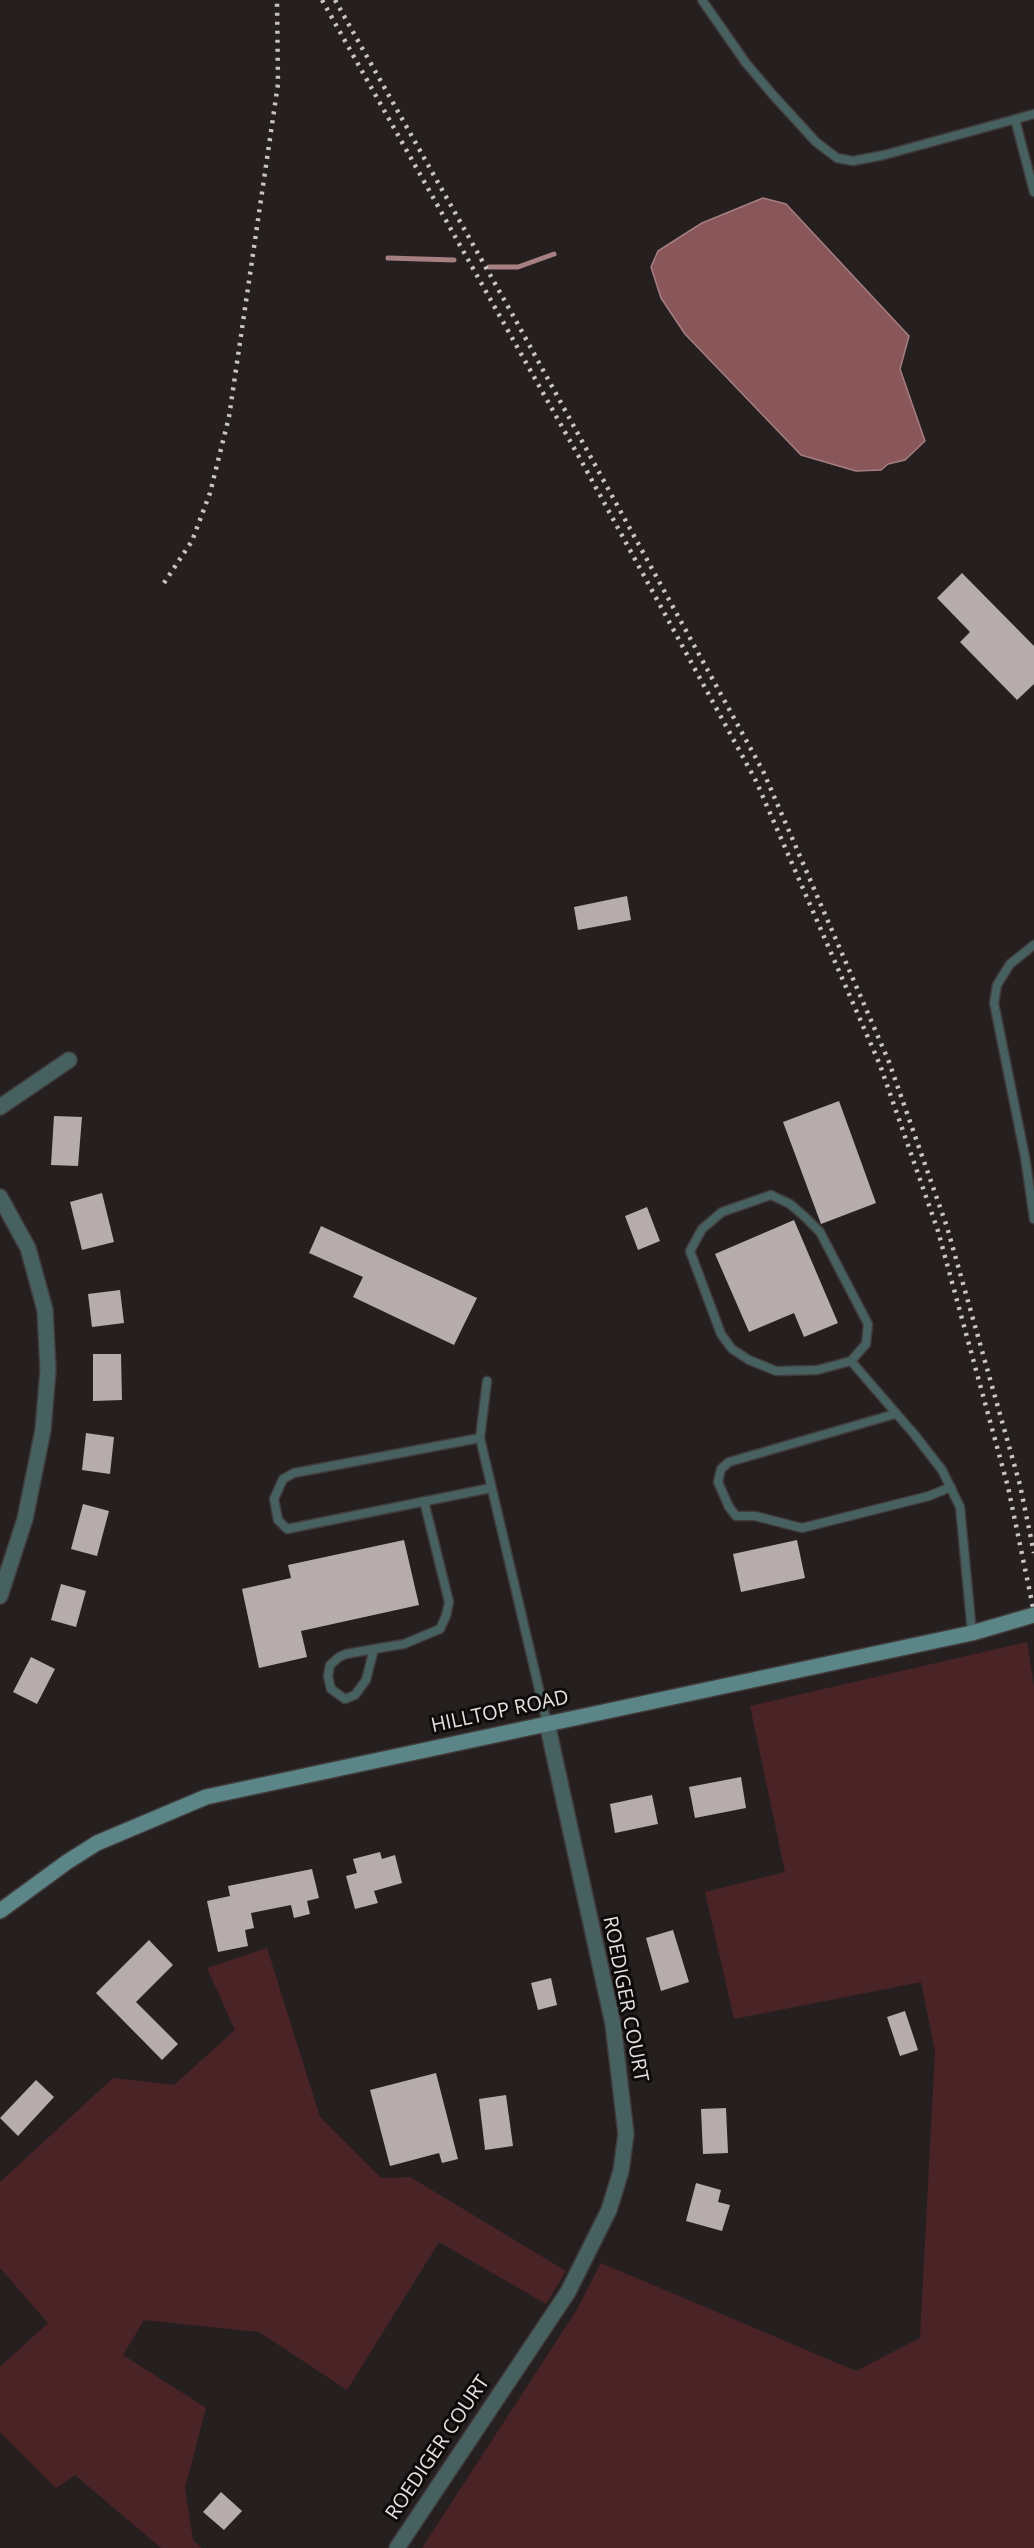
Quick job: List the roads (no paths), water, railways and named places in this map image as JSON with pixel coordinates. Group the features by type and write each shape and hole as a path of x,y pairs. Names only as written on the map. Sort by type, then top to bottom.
{"main road":[{"name":"HILLTOP ROAD","path":"0,1911 58,1868 97,1843 206,1797 972,1633 1034,1615"}],"street":[{"path":"0,1107 69,1060"},
{"path":"0,1197 28,1248 45,1310 48,1370 44,1430 26,1519 0,1596"},
{"name":"ROEDIGER COURT","path":"397,2548 568,2292 609,2210 621,2171 626,2134 613,2024 547,1723"}],"lane":[{"path":"702,0 746,63 786,110 816,142 837,158 854,161 1034,114"},
{"path":"1015,119 1034,192"},
{"path":"1034,945 1010,964 997,985 994,1003 1025,1157 1034,1219"},
{"path":"771,1195 790,1204 804,1216 820,1232 868,1324 866,1344 851,1361 817,1370 776,1371 748,1360 732,1349 721,1334 690,1251 702,1229 722,1212 771,1195"},
{"path":"851,1361 942,1470 960,1507 972,1633"},
{"path":"488,1381 480,1438 547,1723"},
{"path":"895,1414 729,1462 721,1469 718,1482 729,1507 736,1516 755,1516 802,1528 929,1496 951,1487"},
{"path":"480,1438 294,1473 283,1479 274,1500 278,1520 288,1529 491,1488"},
{"path":"374,1649 366,1680 355,1695 345,1699 331,1689 328,1676 330,1665 339,1657 374,1649 404,1644 440,1629 449,1602 424,1501"}],"waterway":[{"path":"489,267 518,267 554,254"},
{"path":"388,258 454,260"}],"railway":[{"path":"164,583 192,541 210,493 229,417 278,84 277,0"},
{"path":"322,0 583,464 756,781 880,1065 938,1231 1008,1487 1034,1612"},
{"path":"335,0 515,319 763,771 889,1062 947,1227 1020,1485 1034,1553"}]}
